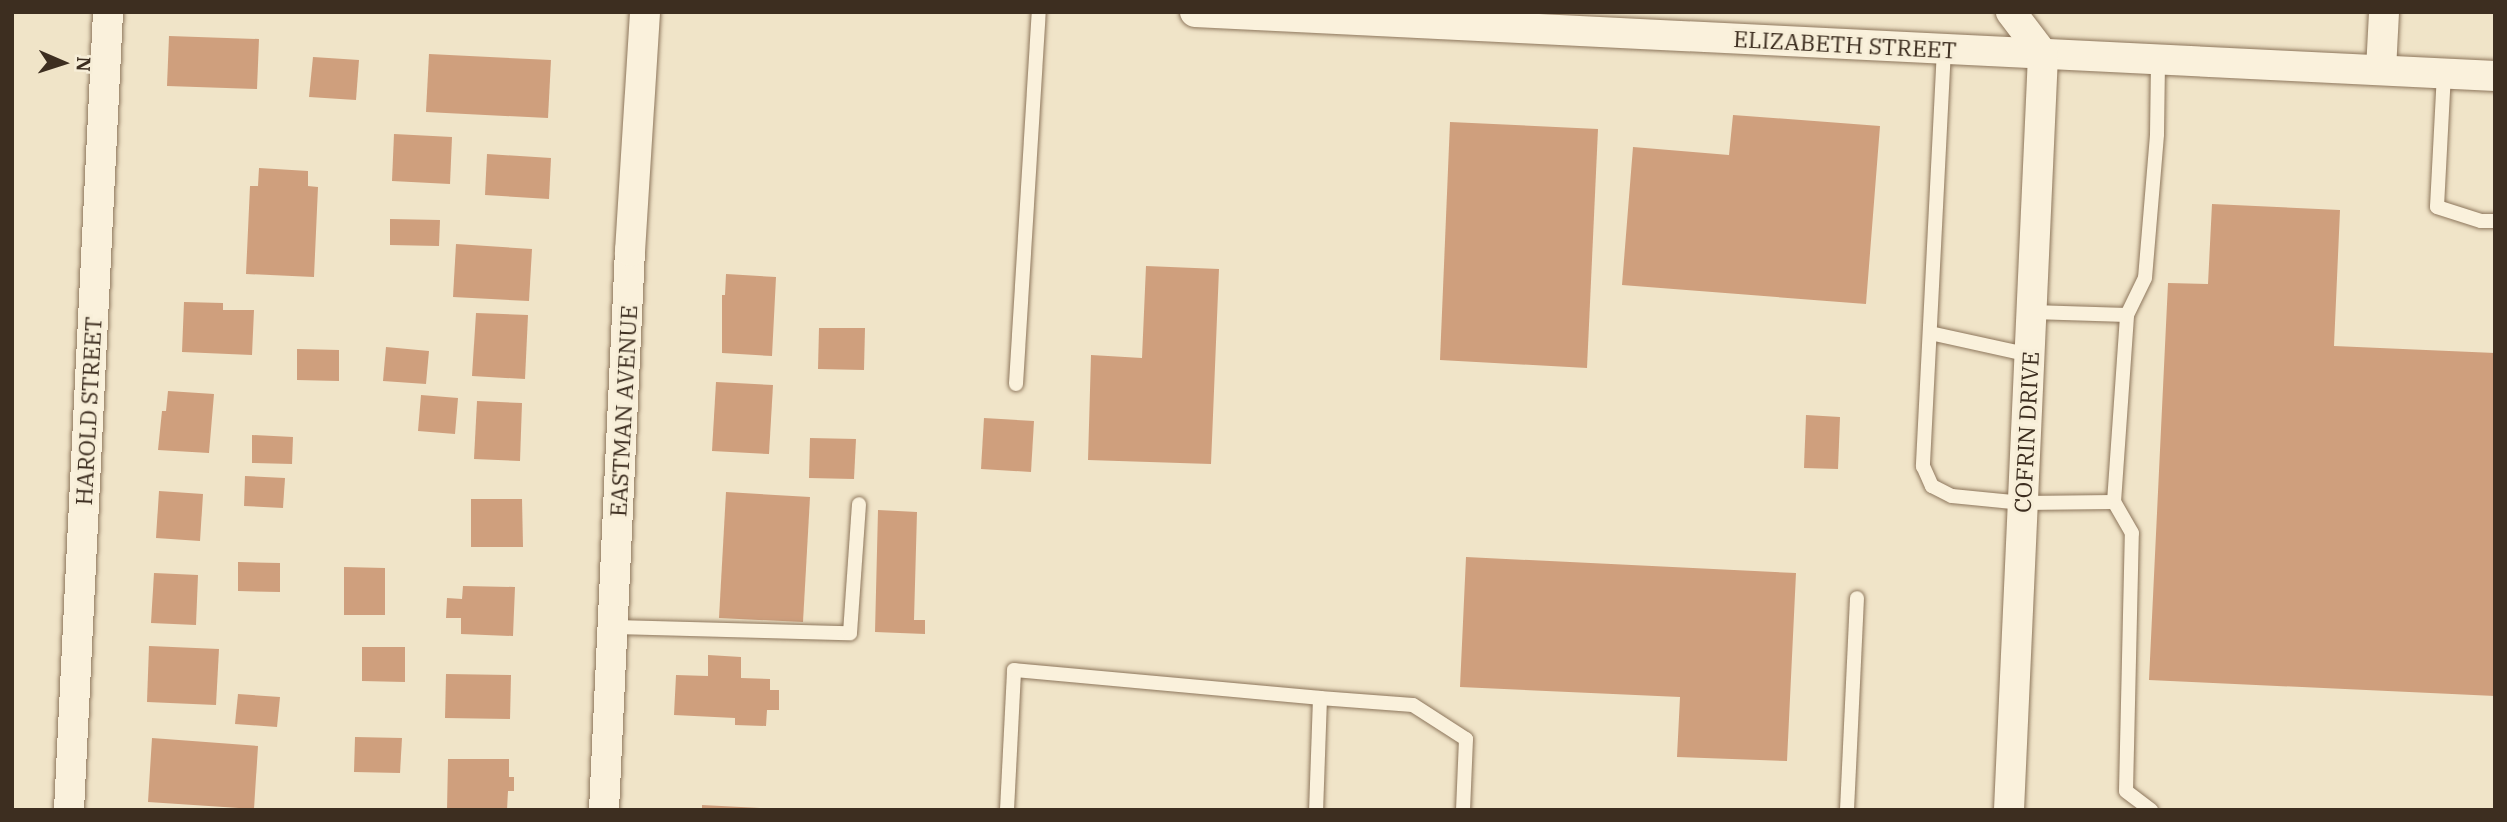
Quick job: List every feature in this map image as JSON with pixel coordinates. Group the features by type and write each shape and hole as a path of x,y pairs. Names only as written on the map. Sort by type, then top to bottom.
{"street":[{"name":"HAROLD STREET","path":"69,810 108,12"},
{"name":"EASTMAN AVENUE","path":"604,810 645,12"},
{"name":"ELIZABETH STREET","path":"1195,12 1637,23 1944,49 2495,76"},
{"path":"2011,12 2043,54"},
{"path":"2381,70 2384,12"},
{"name":"COFRIN DRIVE","path":"2009,810 2043,54"}],"lane":[{"path":"1016,384 1039,12"},
{"path":"1944,49 1923,466 1932,486 1952,496 2023,503 2114,502"},
{"path":"2151,810 2126,791 2132,533 2114,502 2127,315 2145,278 2157,134 2158,60"},
{"path":"2444,73 2437,207 2481,221 2495,221"},
{"path":"2032,312 2127,315"},
{"path":"1930,332 2029,355"},
{"path":"613,627 850,633 859,505"},
{"path":"1847,810 1857,598"},
{"path":"1007,810 1014,670 1413,705 1466,739 1463,810"},
{"path":"1316,810 1320,698"}],"building":[{"path":"169,36 259,39 257,89 167,86"},
{"path":"429,54 551,60 548,118 426,112"},
{"path":"313,57 359,60 356,100 309,97"},
{"path":"1733,115 1880,126 1866,304 1622,285 1633,147 1729,155"},
{"path":"1450,122 1598,129 1587,368 1440,360"},
{"path":"394,134 452,137 450,184 392,181"},
{"path":"487,154 551,158 549,199 485,195"},
{"path":"259,168 308,171 308,186 318,187 314,277 246,274 250,186 258,186"},
{"path":"2212,204 2340,210 2334,346 2495,353 2495,696 2149,680 2168,283 2208,284"},
{"path":"390,219 440,220 439,246 390,245"},
{"path":"456,244 532,249 529,301 453,297"},
{"path":"1146,266 1219,269 1211,464 1088,460 1091,355 1142,358"},
{"path":"726,274 776,277 772,356 722,353 722,295 725,295"},
{"path":"184,302 223,303 223,310 254,310 252,355 182,352"},
{"path":"476,313 528,315 525,379 472,376"},
{"path":"819,328 865,328 864,370 818,369"},
{"path":"386,347 429,351 426,384 383,381"},
{"path":"297,349 339,350 339,381 297,380"},
{"path":"716,382 773,385 769,454 712,451"},
{"path":"168,391 214,394 209,453 158,450 162,411 166,411"},
{"path":"421,395 458,398 455,434 418,431"},
{"path":"477,401 522,403 520,461 474,459"},
{"path":"1806,415 1840,417 1838,469 1804,468"},
{"path":"984,418 1034,421 1031,472 981,469"},
{"path":"252,435 293,437 292,464 252,463"},
{"path":"810,438 856,439 854,479 809,478"},
{"path":"245,476 285,478 283,508 244,506"},
{"path":"159,491 203,494 200,541 156,538"},
{"path":"726,492 810,497 803,622 719,618"},
{"path":"471,499 522,499 523,547 471,547"},
{"path":"878,510 917,512 914,620 925,620 925,634 875,632"},
{"path":"1466,557 1796,573 1787,761 1677,757 1680,697 1460,687"},
{"path":"238,562 280,563 280,592 238,591"},
{"path":"344,567 385,568 385,615 344,615"},
{"path":"154,573 198,575 196,625 151,623"},
{"path":"463,586 515,587 513,636 461,634 461,618 446,618 447,598 462,599"},
{"path":"149,646 219,649 216,705 147,702"},
{"path":"362,647 405,647 405,682 362,681"},
{"path":"708,655 741,657 741,678 770,679 770,690 779,690 779,710 767,710 766,726 735,725 735,718 674,715 676,675 708,676"},
{"path":"446,674 511,675 510,719 445,718"},
{"path":"238,694 280,697 277,727 235,724"},
{"path":"355,737 402,738 400,773 354,772"},
{"path":"152,738 258,746 254,809 148,802"},
{"path":"448,759 509,759 509,777 514,777 514,791 508,791 507,810 447,810"},
{"path":"702,805 760,808 760,810 702,810"}]}
